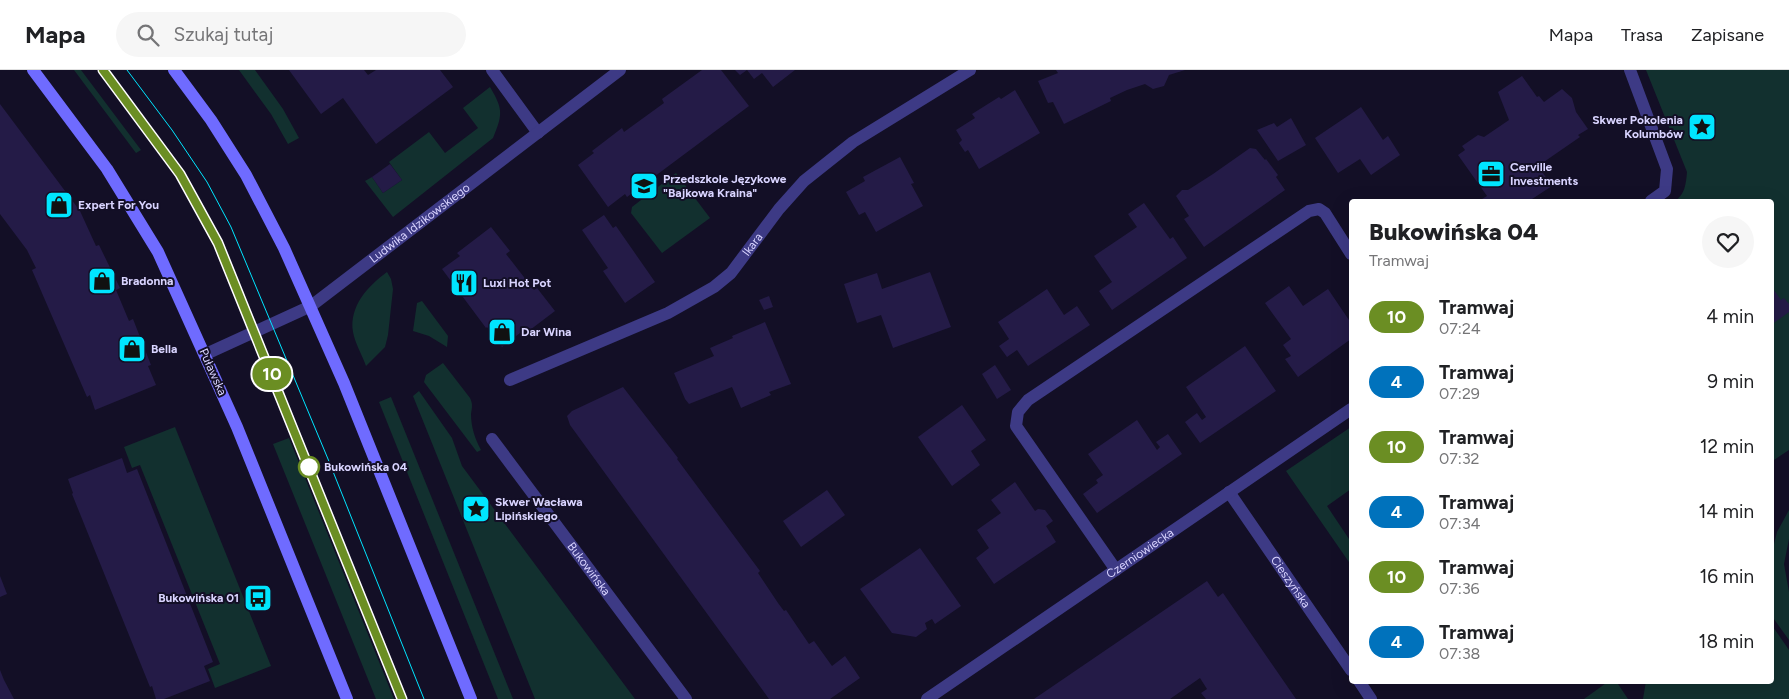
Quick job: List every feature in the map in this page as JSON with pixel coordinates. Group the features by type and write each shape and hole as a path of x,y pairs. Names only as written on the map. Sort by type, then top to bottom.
{"main road":[{"name":"Puławska","path":"33,70 108,169 158,252 238,427 346,699"},
{"path":"174,70 211,120 246,175 276,232 311,306 351,400 470,699"}],"street":[{"path":"492,70 538,133"},
{"name":"Ludwika Idzikowskiego","path":"206,354 311,306 620,70"},
{"name":"Ikara","path":"510,380 668,313 714,287 731,273 779,209 804,181 854,142 970,70"},
{"path":"1630,70 1667,169 1665,191 1654,199"},
{"path":"1116,570 1016,426 1018,412 1028,400 1309,211 1319,209 1324,213 1349,251"},
{"name":"Czerniowiecka","path":"928,699 1349,410"},
{"name":"Bukowińska","path":"492,439 686,699"},
{"name":"Cieszyńska","path":"1229,492 1349,667"},
{"path":"1361,684 1371,699"}],"green space":[{"path":"74,70 81,70 141,150 136,153"},
{"path":"239,70 255,70 283,109 299,138 288,144 271,114"},
{"path":"1646,70 1789,70 1789,450 1774,460 1774,199 1677,199 1683,192 1687,172"},
{"path":"490,87 500,112 499,123 493,138 393,217 365,181 372,177 383,193 402,180 389,162 429,132 445,153 478,128 463,108"},
{"path":"676,173 710,218 662,253 631,213 632,207"},
{"path":"387,272 393,289 388,335 385,347 366,366 353,332 354,314 357,305 367,290"},
{"path":"422,301 448,336 447,347 429,336 413,331 417,303"},
{"path":"443,363 471,400 471,419 475,437 481,450 477,452 424,382 426,375"},
{"name":"Skwer Wacława Lipińskiego","path":"419,391 452,438 462,466 635,699 535,699 413,396"},
{"path":"391,397 513,699 498,699 379,402"},
{"path":"175,427 271,666 215,688 208,669 220,664 140,465 132,468 124,447"},
{"path":"1349,428 1349,490 1327,506 1349,539 1349,562 1286,471"},
{"path":"289,438 394,699 376,699 273,444"},
{"path":"1789,510 1789,539 1784,564 1789,592 1789,640 1774,619 1774,544 1777,532"},
{"path":"1774,628 1789,650 1789,699 1643,699 1646,684 1774,684"},
{"path":"1605,684 1618,684 1628,699 1584,699"}],"building":[{"path":"289,70 364,70 368,75 376,70 440,70 453,87 376,144 343,98 321,114"},
{"path":"702,70 721,70 749,106 627,197 625,194 608,207 578,165 594,153 592,151 622,128 624,132 664,103 662,99"},
{"path":"735,70 747,70 740,75"},
{"path":"747,70 795,70 773,87 762,73 754,79"},
{"path":"1056,70 1185,70 1169,75 1164,86 1153,89 1145,84 1127,90 1110,98 1111,101 1064,124 1053,102 1048,103 1038,81 1058,73"},
{"path":"1522,76 1537,97 1539,96 1544,102 1562,89 1572,98 1576,112 1588,129 1578,135 1580,137 1538,166 1552,186 1532,199 1482,199 1487,196 1458,155 1465,150 1462,146 1478,135 1484,137 1509,120 1498,92"},
{"path":"1015,90 1040,133 979,169 968,150 965,152 959,143 962,140 956,130 975,118 972,114 999,97 1001,99"},
{"path":"0,104 80,211 96,246 99,245 120,288 116,290 129,321 133,319 151,365 148,366 156,385 95,410 90,395 87,397 32,270 36,268 27,250 0,214"},
{"path":"1361,107 1383,140 1388,136 1400,155 1371,175 1360,159 1338,173 1315,138"},
{"path":"1291,118 1306,145 1278,161 1257,130 1274,123 1277,127"},
{"path":"1250,148 1256,149 1266,159 1278,175 1276,177 1285,190 1204,247 1184,219 1189,216 1176,196 1182,190 1188,190"},
{"path":"900,157 914,183 911,184 923,206 876,232 865,212 859,215 846,192 865,181 863,177"},
{"path":"390,164 402,180 383,193 372,177"},
{"path":"1144,203 1170,239 1173,237 1187,258 1112,310 1099,291 1112,282 1094,256 1137,227 1128,214"},
{"path":"604,215 613,228 616,226 655,282 625,303 603,271 608,268 582,230"},
{"path":"491,227 510,251 506,254 534,290 537,288 555,311 522,336 520,333 502,347 442,269 460,256 457,253"},
{"path":"930,272 951,327 893,348 881,315 857,323 844,284 877,273 882,289"},
{"path":"1289,286 1303,306 1328,289 1349,320 1349,340 1298,377 1285,359 1291,356 1283,345 1291,339 1265,303"},
{"path":"1047,289 1064,315 1077,306 1090,325 1028,366 1017,350 1007,357 999,346 1009,339 998,322"},
{"path":"1774,290 1781,300 1784,298 1789,304 1789,312 1774,323"},
{"path":"769,296 773,307 764,310 759,300"},
{"path":"765,322 791,384 769,392 771,395 741,408 732,387 689,404 674,373 714,356 710,348"},
{"path":"1245,346 1276,391 1200,443 1185,422 1197,413 1202,420 1206,417 1186,387"},
{"path":"995,365 1011,390 997,399 982,374"},
{"path":"623,387 678,458 760,571 758,573 778,603 784,611 786,610 809,644 814,641 832,666 845,656 860,678 830,699 769,699 570,425 567,416 572,411"},
{"path":"962,405 986,440 971,451 980,465 952,486 918,437"},
{"path":"1137,420 1157,450 1160,447 1156,442 1168,434 1182,454 1097,513 1083,494 1098,483 1096,480 1103,475 1088,454"},
{"path":"122,458 127,473 137,469 213,662 204,666 210,681 164,699 156,699 152,686 150,687 72,494 68,479"},
{"path":"1015,482 1035,511 1038,509 1045,510 1053,521 1046,526 1056,542 994,584 976,558 989,548 977,530 1001,513 991,500"},
{"path":"827,490 845,515 801,547 783,521"},
{"path":"920,548 961,606 935,624 932,619 925,623 927,629 916,637 892,633 860,589"},
{"path":"0,576 7,594 0,597"},
{"path":"1207,581 1218,597 1223,593 1296,699 1206,699 1201,693 1207,689 1200,678 1170,699 1034,699"},
{"path":"0,670 4,680 14,699 0,699"}],"tram line":[{"path":"103,70 180,174 218,243 402,699"},
{"name":"10","path":"103,70 180,174 218,243 402,699"},
{"path":"127,70 172,130 207,182 231,227 328,459 424,699"}],"place":[{"name":"Skwer Pokolenia Kolumbów","path":"1702,127"},
{"name":"Cerville Investments","path":"1491,174"},
{"name":"Przedszkole Językowe \"Bajkowa Kraina\"","path":"644,186"},
{"name":"Expert For You","path":"59,205"},
{"name":"Bradonna","path":"102,281"},
{"name":"Luxi Hot Pot","path":"464,283"},
{"name":"Dar Wina","path":"502,332"},
{"name":"Bella","path":"132,349"},
{"name":"Bukowińska 04","path":"309,467"},
{"name":"Skwer Wacława Lipińskiego","path":"476,509"},
{"name":"Bukowińska 01","path":"258,598"}]}
